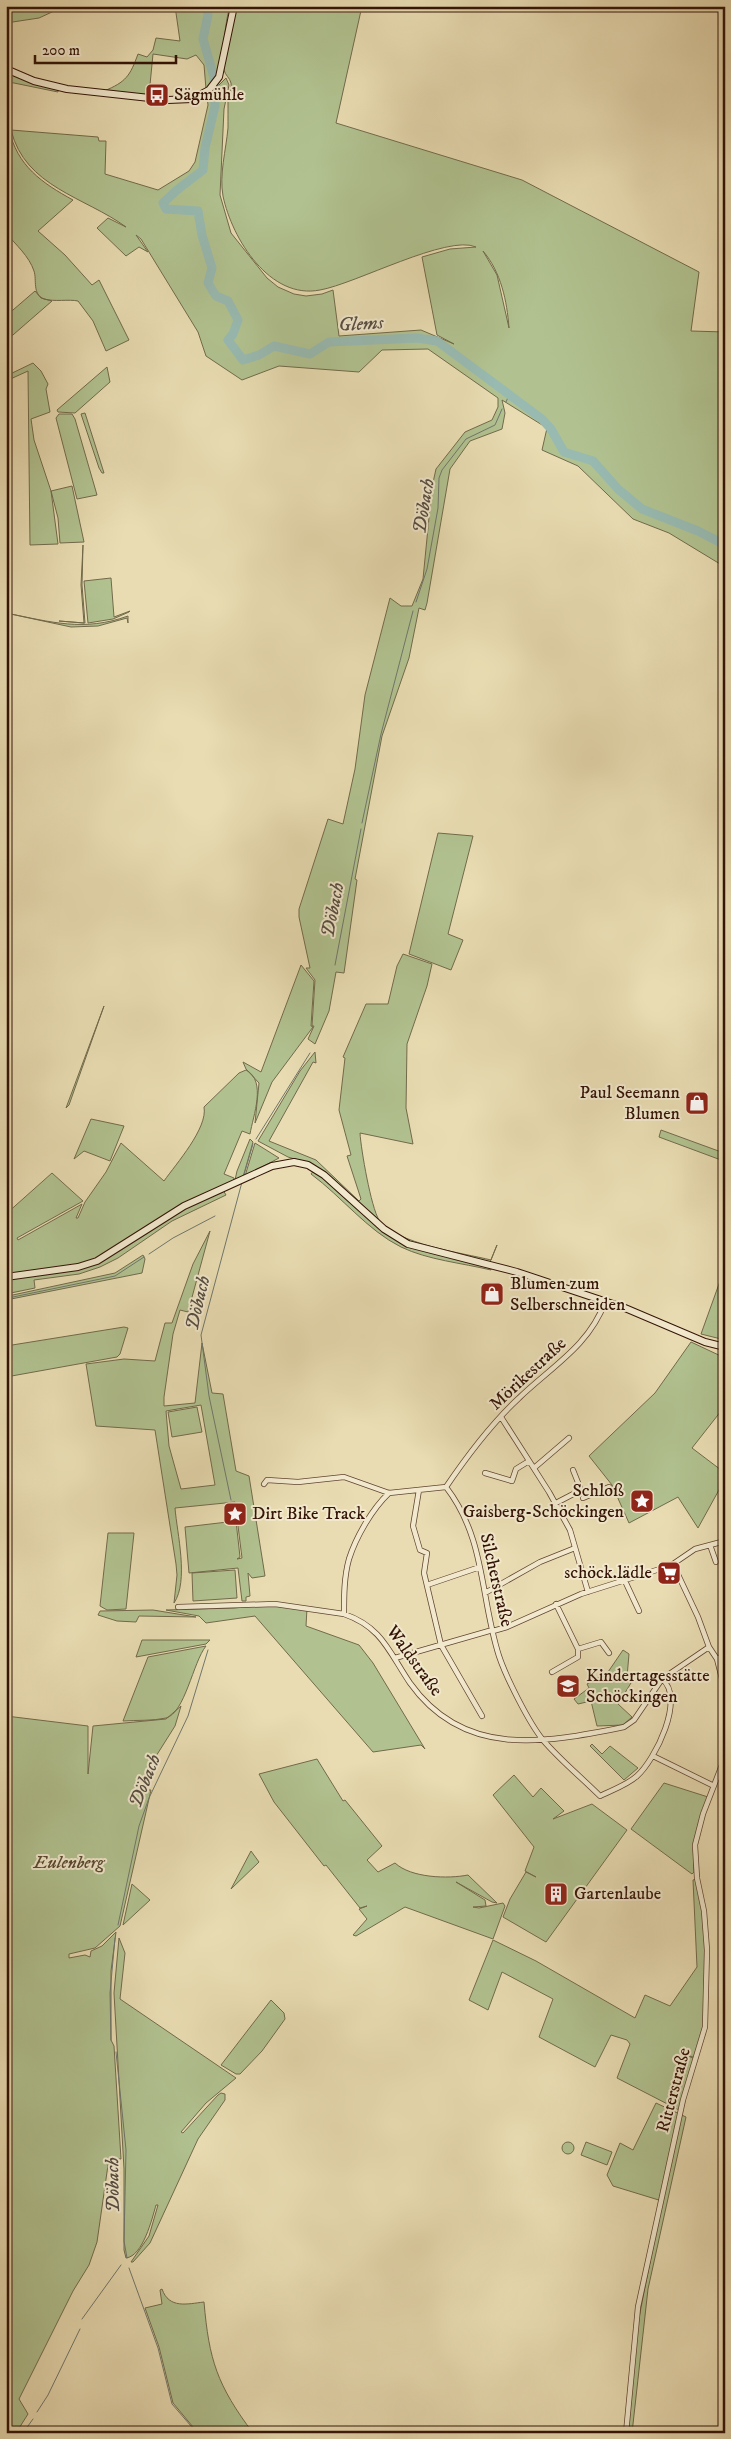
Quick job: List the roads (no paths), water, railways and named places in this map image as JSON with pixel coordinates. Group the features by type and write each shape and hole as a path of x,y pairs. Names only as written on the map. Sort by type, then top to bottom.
{"main road":[{"path":"6,69 34,81 67,89 185,100 201,96 210,90 218,77 234,6"},
{"path":"6,1276 70,1268 97,1261 170,1213 284,1162 308,1165 329,1179 384,1229 403,1241 518,1272 605,1302 702,1341 725,1346"}],"street":[{"name":"Mörikestraße","path":"446,1488 501,1417 520,1397 579,1346 595,1325 605,1302"},
{"path":"501,1417 556,1503 570,1530 588,1592"},
{"path":"534,1468 569,1438"},
{"path":"485,1473 512,1481 516,1470 529,1461"},
{"path":"572,1470 583,1499 609,1487"},
{"path":"264,1484 267,1480 298,1482 344,1477 389,1493 446,1488"},
{"name":"Silcherstraße","path":"446,1488 465,1518 476,1544 491,1631 499,1656 507,1676 544,1741 600,1796 636,1777 653,1756"},
{"path":"419,1490 413,1526 420,1550 427,1553 424,1573 441,1645 482,1716"},
{"path":"556,1503 581,1490"},
{"path":"344,1614 346,1574 349,1559 378,1507 389,1493"},
{"path":"395,1658 507,1627 556,1604 673,1564 695,1550 725,1541"},
{"path":"710,1545 716,1562"},
{"path":"485,1593 540,1562 575,1548"},
{"path":"673,1564 698,1617 708,1647 717,1659 725,1691"},
{"path":"427,1585 480,1567"},
{"path":"626,1581 639,1611"},
{"name":"Waldstraße","path":"178,1607 275,1604 344,1614 372,1628 435,1712 483,1737 544,1741 624,1727 634,1720 662,1678 708,1647"},
{"path":"552,1672 578,1657 578,1649 556,1604"},
{"path":"578,1649 601,1642 609,1653"},
{"path":"717,1659 725,1655"},
{"path":"662,1678 667,1682 671,1703 664,1731 653,1756 714,1786"},
{"name":"Ritterstraße","path":"626,2433 638,2307 684,2100 705,2027 707,1950 704,1911 697,1878 695,1845 703,1814 725,1757"}],"waterway":[{"name":"Glems","path":"207,6 208,15 203,39 214,77 215,106 205,148 203,170 163,203 166,209 198,211 202,235 212,268 208,283 216,296 228,301 238,320 233,334 228,340 243,360 259,355 274,346 310,354 329,342 417,338 437,341 542,419 551,429 564,452 593,461 618,489 642,509 698,531 725,545"},
{"name":"Döbach","path":"506,402 509,395"},
{"name":"Döbach","path":"416,602 427,569 438,508 439,478 442,470 466,439 495,425 502,409"},
{"name":"Döbach","path":"362,823 381,734 413,611"},
{"name":"Döbach","path":"335,965 361,829"},
{"name":"Döbach","path":"256,1139 310,1053"},
{"name":"Döbach","path":"244,1175 253,1144"},
{"name":"Döbach","path":"231,1500 209,1396 201,1335 242,1182"},
{"path":"149,1254 173,1238 215,1216"},
{"path":"8,1298 115,1276 144,1257"},
{"name":"Döbach","path":"118,1925 139,1826 149,1798 188,1716 208,1650"},
{"name":"Döbach","path":"111,2040 110,1993 115,1938"},
{"name":"Döbach","path":"116,2052 126,2150 124,2241 127,2258"},
{"name":"Döbach","path":"82,2319 121,2265"},
{"path":"129,2268 158,2348 172,2404 197,2433"},
{"name":"Döbach","path":"37,2412 48,2395 80,2329"},
{"name":"Döbach","path":"23,2433 33,2419"}],"place":[{"name":"Sägmühle","path":"157,95"},
{"name":"Paul Seemann Blumen","path":"697,1103"},
{"name":"Blumen zum Selberschneiden","path":"492,1294"},
{"name":"Schloß Gaisberg-Schöckingen","path":"642,1501"},
{"name":"Dirt Bike Track","path":"235,1514"},
{"name":"schöck.lädle","path":"669,1573"},
{"name":"Kindertagesstätte Schöckingen","path":"568,1686"},
{"name":"Gartenlaube","path":"556,1894"}],"park label":[{"name":"Eulenberg","path":"69,1863"}]}
